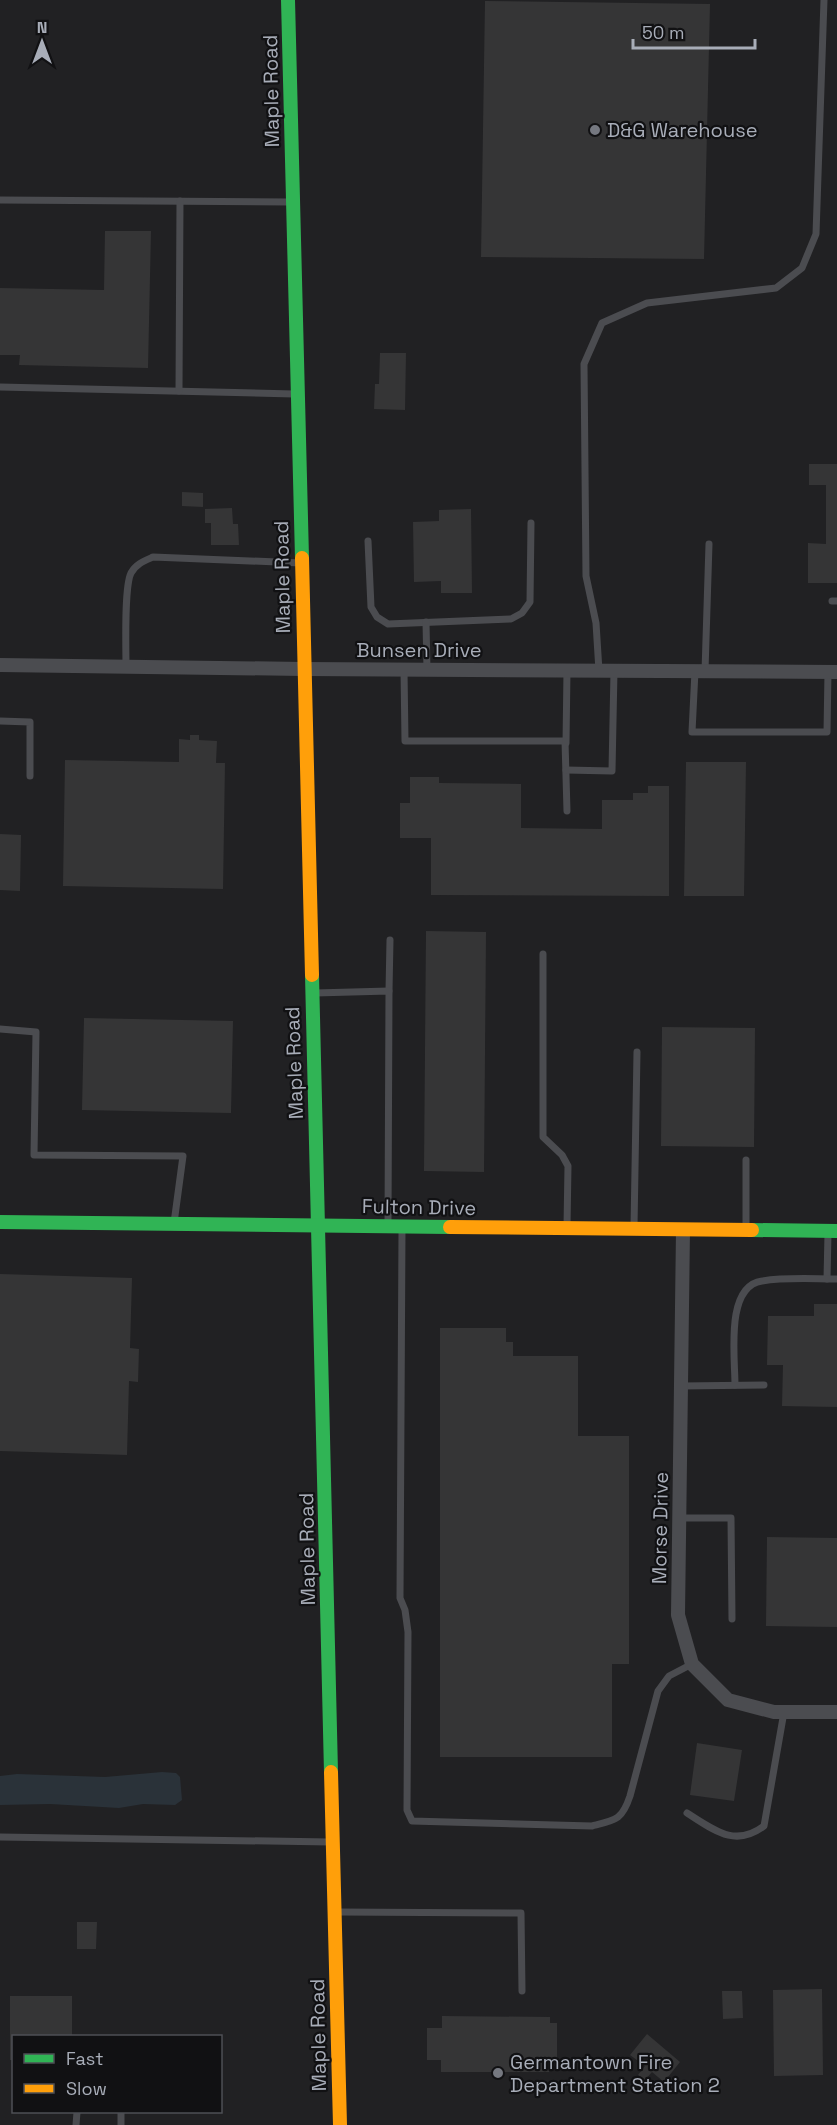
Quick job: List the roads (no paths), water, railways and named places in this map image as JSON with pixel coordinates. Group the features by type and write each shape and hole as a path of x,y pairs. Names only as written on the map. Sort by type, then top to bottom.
{"street":[{"name":"Maple Road","path":"288,0 340,2125"},
{"name":"Bunsen Drive","path":"0,665 832,672"},
{"name":"Fulton Drive","path":"0,1222 833,1231"},
{"name":"Morse Drive","path":"683,1230 678,1615 692,1664 728,1700 774,1712 837,1712"}],"lane":[{"path":"599,671 596,623 586,576 584,364 603,323 646,303 776,288 802,268 816,234 824,0"},
{"path":"0,200 293,202"},
{"path":"179,391 180,201"},
{"path":"0,387 297,394"},
{"path":"368,542 371,607 377,617 388,624 511,619 522,613 530,602 531,523"},
{"path":"709,544 700,671 692,732 826,732 832,672"},
{"path":"126,667 128,589 130,574 139,564 153,557 301,563"},
{"path":"426,622 427,670"},
{"path":"404,670 405,741 565,741 566,744"},
{"path":"567,670 567,810"},
{"path":"566,770 612,771 614,671"},
{"path":"0,721 30,722 30,776"},
{"path":"390,940 400,1598 405,1610 408,1632 407,1810 411,1821 592,1826 612,1821 624,1813 658,1691 669,1676 692,1664"},
{"path":"543,954 543,1137 562,1155 568,1166 567,1229"},
{"path":"312,993 389,991"},
{"path":"0,1029 36,1032 34,1155 183,1156 173,1224"},
{"path":"634,1229 637,1052"},
{"path":"746,1160 746,1230"},
{"path":"827,1279 833,1231"},
{"path":"735,1385 735,1312 746,1288 760,1281 837,1279"},
{"path":"681,1386 764,1385"},
{"path":"680,1518 731,1518 732,1619"},
{"path":"687,1813 719,1832 732,1836 750,1835 764,1826 784,1712"},
{"path":"0,1837 333,1842"},
{"path":"335,1912 521,1913 522,1991"}],"place":[{"name":"D&G Warehouse","path":"595,130"},
{"name":"Germantown Fire Department Station 2","path":"498,2073"}]}
